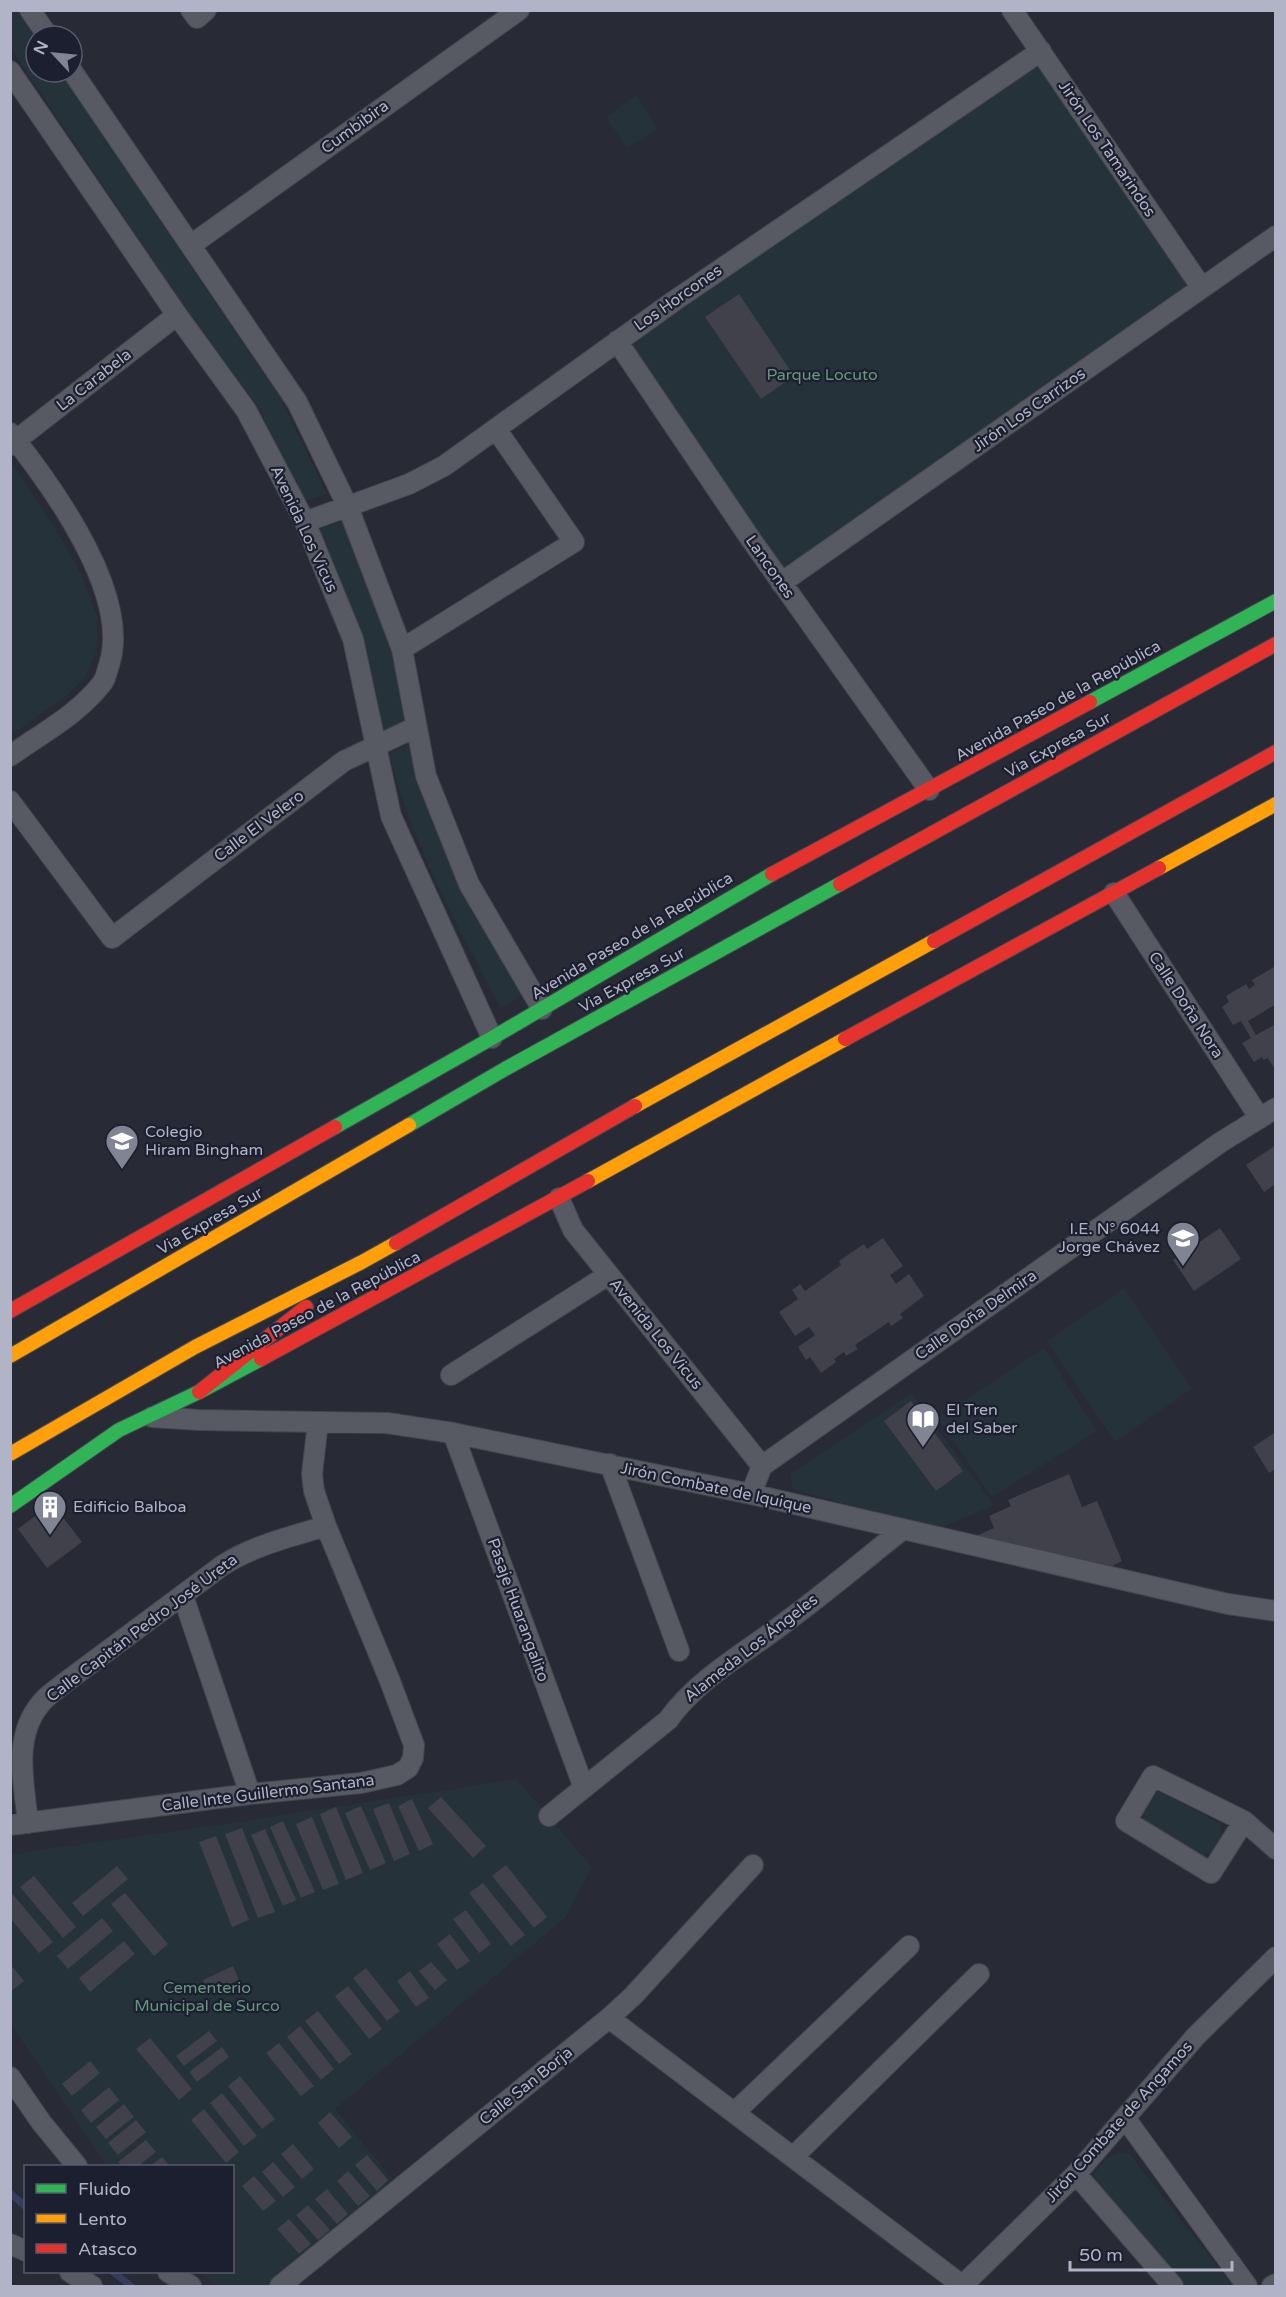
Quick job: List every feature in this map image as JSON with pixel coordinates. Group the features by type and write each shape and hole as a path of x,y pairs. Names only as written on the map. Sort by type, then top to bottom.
{"main road":[{"name":"Avenida Paseo de la República","path":"10,1311 492,1038 741,891 1275,601"},
{"name":"Via Expresa Sur","path":"10,1356 505,1069 1275,644"},
{"path":"10,1454 195,1347 362,1262 553,1152 1275,752"},
{"name":"Avenida Paseo de la República","path":"10,1506 119,1430 199,1392 559,1198 626,1158 1275,804"},
{"path":"199,1392 362,1262"}],"street":[{"path":"30,10 40,24"},
{"path":"191,10 197,18 206,10"},
{"name":"Cumbibira","path":"191,245 519,10"},
{"name":"Jirón Los Tamarindos","path":"1012,10 1202,288"},
{"name":"Los Horcones","path":"305,522 409,484 444,466 616,341 1041,51"},
{"name":"Avenida Los Vicus","path":"10,71 177,315 246,410 305,522 353,639 391,816 492,1038"},
{"path":"81,84 297,402 348,507 402,649 426,776 469,884 542,1009"},
{"name":"Jirón Los Carrizos","path":"781,583 1275,236"},
{"name":"La Carabela","path":"12,439 177,315"},
{"name":"Lancones","path":"616,341 781,583 929,790"},
{"path":"402,649 574,542 496,429"},
{"path":"10,756 68,717 88,700 105,680 113,655 114,627 108,598 70,517 12,439"},
{"name":"Calle El Velero","path":"10,801 112,938 344,761 416,727"},
{"name":"Calle Doña Nora","path":"1114,893 1267,1112"},
{"name":"Calle Doña Delmira","path":"762,1466 1267,1112"},
{"name":"Avenida Los Vicus","path":"559,1198 573,1230 762,1466"},
{"path":"451,1375 608,1275"},
{"name":"Jirón Combate de Iquique","path":"149,1417 387,1424 453,1433 750,1494 1235,1606 1275,1611"},
{"name":"Calle Inte Guillermo Santana","path":"19,1824 250,1794 381,1780 397,1775 408,1768 413,1758 414,1745 314,1491 312,1474 318,1422"},
{"name":"Pasaje Huarangalito","path":"453,1433 584,1788"},
{"path":"610,1464 679,1651"},
{"path":"750,1494 762,1466"},
{"name":"Calle Capitán Pedro José Ureta","path":"19,1824 22,1757 28,1728 42,1702 63,1684 241,1553 326,1526"},
{"name":"Alameda Los Ángeles","path":"549,1816 668,1720 681,1702 699,1685 791,1619 902,1530"},
{"path":"183,1596 250,1794"},
{"path":"1244,1821 1211,1873 1125,1821 1153,1776 1244,1821 1275,1849"},
{"name":"Calle San Borja","path":"280,2286 609,2018 633,1996 753,1865"},
{"path":"735,2112 909,1946"},
{"name":"Jirón Combate de Angamos","path":"963,2286 1076,2174 1196,2036 1275,1957"},
{"path":"793,2157 979,1974"},
{"path":"609,2018 963,2286"},
{"path":"10,2077 40,2122 75,2165"},
{"path":"1125,2118 1247,2286"},
{"path":"1076,2174 1173,2286"},
{"path":"10,2244 24,2250"},
{"path":"73,2273 92,2286"},
{"path":"171,2273 190,2286"}],"green space":[{"path":"10,11 18,11 27,24 24,24 24,68 11,49"},
{"name":"Parque Locuto","path":"1036,65 1191,286 783,569 627,342"},
{"path":"35,84 67,84 281,399 327,494 304,501 258,407 194,321"},
{"path":"636,95 657,128 627,149 606,117"},
{"path":"11,461 66,546 81,574 97,616 97,650 85,678 64,698 11,735"},
{"path":"347,520 396,648 410,724 382,736 314,530"},
{"path":"409,744 412,746 526,993 501,1008 438,886 411,823 390,757 392,752"},
{"path":"1124,1288 1192,1389 1115,1442 1047,1341"},
{"path":"1044,1348 1097,1431 992,1497 937,1418"},
{"path":"911,1393 994,1505 936,1530 792,1489 790,1474"},
{"name":"Cementerio Municipal de Surco","path":"516,1779 592,1867 565,1918 335,2109 393,2180 266,2286 217,2286 201,2273 234,2273 234,2165 106,2165 11,2025 10,1854"},
{"path":"1155,1792 1162,1792 1220,1824 1222,1835 1216,1848 1201,1855 1143,1818 1145,1804"},
{"path":"1120,2152 1129,2153 1233,2286 1183,2286 1096,2181 1094,2174 1099,2166"}],"building":[{"path":"739,294 794,376 761,399 705,317"},
{"path":"1274,967 1276,1004 1248,1021 1256,1035 1276,1024 1276,1067 1274,1068 1268,1058 1263,1060 1262,1057 1254,1062 1242,1043 1251,1038 1241,1021 1233,1025 1222,1007 1229,1002 1226,996 1246,984 1249,989 1255,985 1252,980"},
{"path":"1276,1145 1276,1184 1264,1192 1246,1165"},
{"path":"1220,1228 1241,1259 1194,1291 1173,1260"},
{"path":"883,1238 903,1266 890,1275 896,1284 909,1274 924,1296 900,1314 903,1318 891,1326 889,1322 855,1345 858,1349 846,1356 844,1352 834,1359 836,1362 821,1373 810,1357 806,1360 798,1347 815,1335 809,1327 795,1336 779,1312 798,1299 792,1290 800,1284 805,1291 841,1265 839,1261 864,1244 867,1249"},
{"path":"911,1401 963,1471 936,1491 884,1421"},
{"path":"1276,1432 1276,1469 1269,1473 1253,1447"},
{"path":"1069,1474 1082,1507 1097,1501 1122,1561 1112,1566 976,1536 994,1528 989,1516 1011,1506 1008,1500"},
{"name":"Edificio Balboa","path":"52,1503 82,1542 47,1568 18,1529"},
{"path":"441,1797 486,1846 473,1858 428,1808"},
{"path":"412,1799 433,1844 419,1851 398,1806"},
{"path":"389,1803 410,1854 394,1861 373,1809"},
{"path":"361,1806 386,1863 370,1870 345,1813"},
{"path":"336,1807 363,1873 346,1880 320,1814"},
{"path":"312,1817 339,1884 323,1890 296,1824"},
{"path":"283,1821 315,1892 301,1898 270,1827"},
{"path":"242,1828 275,1912 258,1918 225,1834"},
{"path":"265,1829 296,1900 283,1906 251,1835"},
{"path":"216,1836 249,1920 232,1927 199,1842"},
{"path":"506,1865 547,1917 534,1928 492,1876"},
{"path":"117,1866 128,1879 83,1916 72,1903"},
{"path":"34,1876 76,1927 63,1938 20,1887"},
{"path":"483,1883 525,1935 511,1946 469,1893"},
{"path":"10,1891 53,1942 39,1953 10,1918"},
{"path":"125,1893 168,1944 154,1956 111,1904"},
{"path":"466,1910 491,1944 479,1953 453,1919"},
{"path":"102,1918 113,1931 68,1969 57,1956"},
{"path":"450,1934 470,1961 457,1970 437,1944"},
{"path":"124,1941 135,1954 90,1992 79,1978"},
{"path":"431,1962 447,1980 435,1990 419,1971"},
{"path":"10,1964 24,1981 10,1992"},
{"path":"233,1966 239,1980 209,1994 203,1980"},
{"path":"366,1968 400,2011 387,2021 353,1978"},
{"path":"410,1971 429,1998 416,2007 397,1981"},
{"path":"348,1986 382,2029 369,2039 335,1996"},
{"path":"318,2011 352,2054 339,2064 305,2021"},
{"path":"300,2026 334,2069 321,2080 287,2037"},
{"path":"209,2031 217,2041 184,2066 176,2056"},
{"path":"150,2038 192,2089 179,2100 136,2049"},
{"path":"279,2043 314,2086 301,2096 266,2053"},
{"path":"222,2047 229,2057 197,2082 189,2072"},
{"path":"90,2061 100,2073 72,2096 62,2084"},
{"path":"240,2076 275,2119 262,2129 228,2086"},
{"path":"109,2087 119,2100 91,2123 81,2110"},
{"path":"222,2093 257,2136 244,2146 210,2103"},
{"path":"124,2104 134,2117 106,2139 96,2127"},
{"path":"204,2109 239,2152 226,2163 191,2120"},
{"path":"330,2112 352,2137 339,2148 318,2123"},
{"path":"136,2120 146,2132 118,2155 108,2143"},
{"path":"146,2140 156,2152 139,2165 121,2165 118,2162"},
{"path":"293,2144 314,2169 302,2179 281,2154"},
{"path":"367,2155 388,2180 377,2191 355,2165"},
{"path":"162,2157 169,2165 151,2165"},
{"path":"273,2162 295,2187 283,2197 262,2172"},
{"path":"348,2171 370,2196 358,2206 337,2181"},
{"path":"254,2176 276,2201 263,2211 242,2186"},
{"path":"327,2189 348,2214 337,2224 315,2199"},
{"path":"308,2205 330,2230 318,2240 296,2215"},
{"path":"289,2219 311,2244 299,2254 277,2229"}],"waterway":[{"path":"10,2193 24,2205"},
{"path":"114,2273 131,2286"}],"traffic: fast":[{"path":"1090,702 1276,601"},
{"path":"335,1127 772,874"},
{"path":"409,1125 505,1069 840,884"},
{"path":"10,1506 119,1430 261,1359"}],"traffic: slow":[{"path":"1159,868 1276,804"},
{"path":"635,1106 934,941"},
{"path":"588,1181 845,1039"},
{"path":"10,1356 409,1125"},
{"path":"10,1454 195,1347 396,1243"}],"traffic: jam":[{"path":"840,884 1276,644"},
{"path":"772,874 1090,702"},
{"path":"934,941 1276,752"},
{"path":"845,1039 1159,868"},
{"path":"396,1243 635,1106"},
{"path":"10,1311 335,1127"},
{"path":"261,1359 588,1181"},
{"path":"199,1392 306,1307"}],"place":[{"name":"Colegio Hiram Bingham","path":"122,1170"},
{"name":"I.E. N° 6044 Jorge Chávez","path":"1183,1267"},
{"name":"El Tren del Saber","path":"923,1448"},
{"name":"Edificio Balboa","path":"50,1536"}]}
